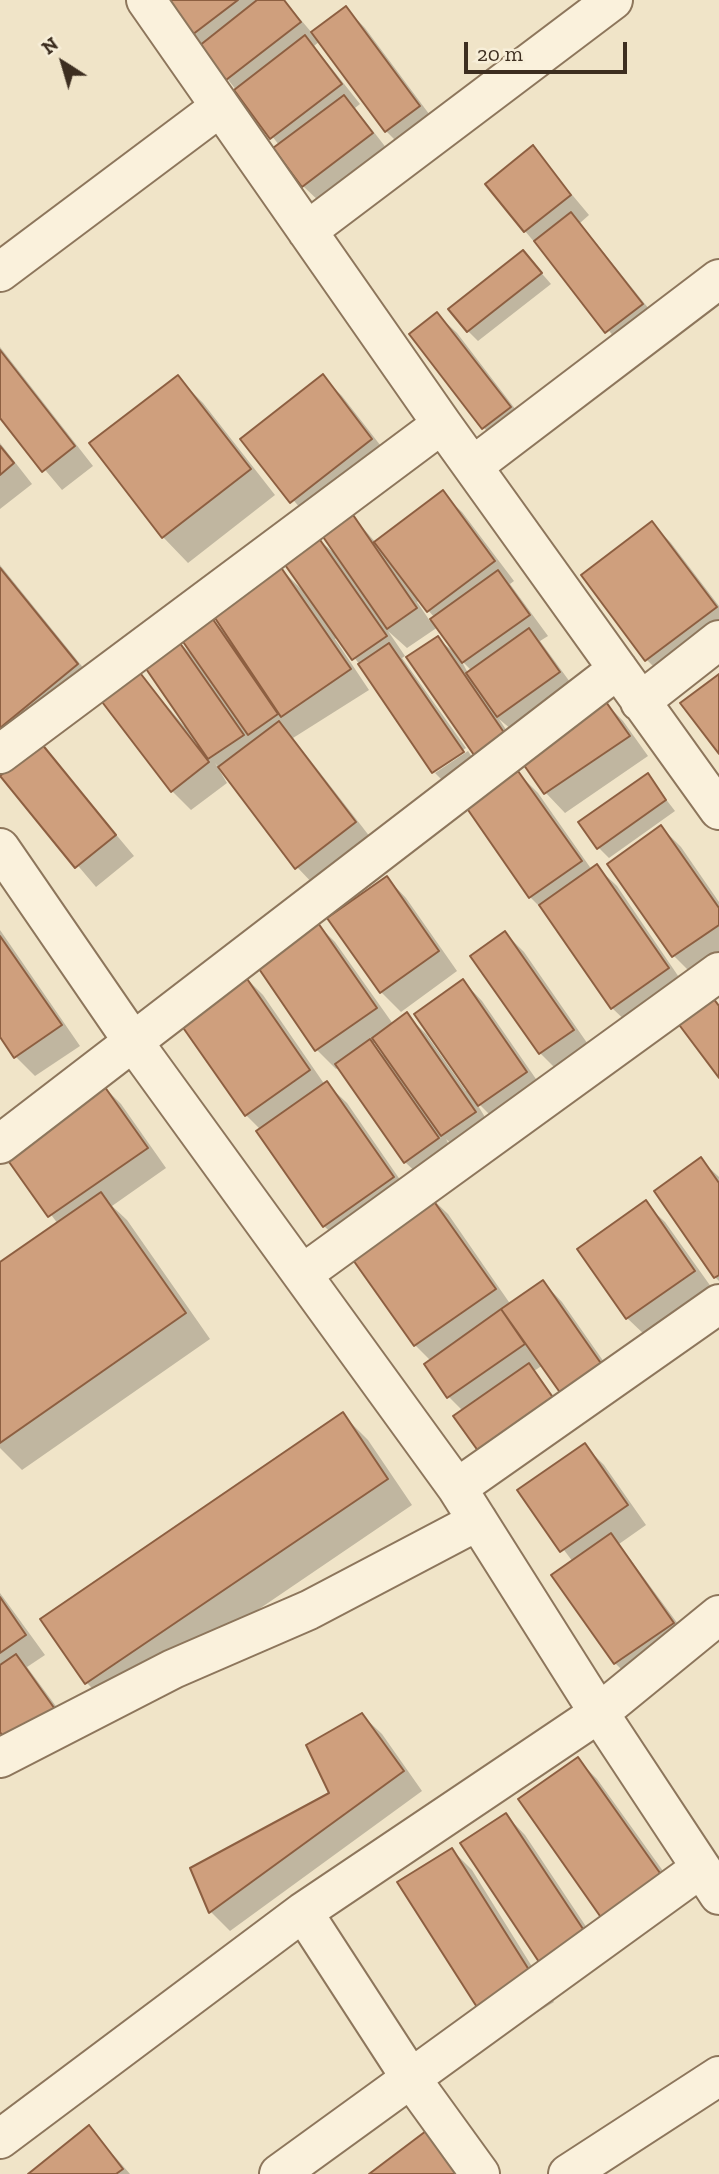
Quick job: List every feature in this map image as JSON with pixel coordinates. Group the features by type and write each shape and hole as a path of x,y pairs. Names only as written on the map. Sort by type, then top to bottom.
{"street":[{"path":"146,0 442,424 719,810"},
{"path":"307,231 613,0"},
{"path":"0,272 220,107"},
{"path":"473,466 719,279"},
{"path":"0,754 442,424"},
{"path":"640,702 719,640"},
{"path":"0,1144 618,669"},
{"path":"0,848 134,1043 304,1273 457,1488 598,1713 710,1882 412,2080 279,2174"},
{"path":"304,1273 719,972"},
{"path":"457,1488 719,1304"},
{"path":"3,1751 173,1669 310,1610 478,1521"},
{"path":"0,2139 303,1912 598,1713 719,1615"},
{"path":"303,1912 412,2080 480,2174"},
{"path":"568,2174 719,2076"}],"building":[{"path":"164,0 238,0 192,35"},
{"path":"257,0 284,0 301,22 226,80 199,46"},
{"path":"346,6 420,106 385,132 311,32"},
{"path":"305,35 342,84 270,139 234,90"},
{"path":"344,95 373,133 302,187 273,148"},
{"path":"533,145 571,195 524,232 485,184"},
{"path":"571,212 643,304 605,333 534,241"},
{"path":"523,250 542,273 467,332 448,309"},
{"path":"437,312 511,407 482,429 409,334"},
{"path":"0,350 75,446 42,472 0,418"},
{"path":"323,374 372,439 290,503 240,439"},
{"path":"178,375 251,469 162,538 89,443"},
{"path":"0,446 14,463 0,475"},
{"path":"443,490 495,561 427,612 374,542"},
{"path":"349,509 417,608 387,629 319,531"},
{"path":"652,521 717,607 645,661 581,575"},
{"path":"318,537 387,636 352,660 283,562"},
{"path":"280,566 351,669 281,717 211,612"},
{"path":"0,568 78,664 0,728"},
{"path":"498,570 530,615 462,663 430,619"},
{"path":"210,615 278,714 248,735 179,636"},
{"path":"529,628 560,672 497,717 466,673"},
{"path":"175,636 244,735 208,759 140,660"},
{"path":"438,636 505,734 474,755 406,657"},
{"path":"389,643 464,752 432,773 358,664"},
{"path":"134,665 209,762 171,792 96,694"},
{"path":"719,674 719,754 680,703"},
{"path":"604,699 630,736 544,794 519,758"},
{"path":"279,721 356,822 295,869 218,767"},
{"path":"41,743 116,835 75,868 0,776"},
{"path":"518,771 582,861 529,898 466,807"},
{"path":"648,773 666,800 597,849 578,822"},
{"path":"661,825 719,908 719,925 672,957 607,864"},
{"path":"597,864 669,968 611,1009 539,905"},
{"path":"387,876 439,951 380,993 327,918"},
{"path":"316,920 377,1008 315,1051 255,963"},
{"path":"505,931 574,1030 539,1054 470,956"},
{"path":"0,936 62,1025 14,1058 0,1037"},
{"path":"243,973 310,1070 245,1116 177,1019"},
{"path":"463,979 527,1072 478,1106 414,1014"},
{"path":"703,985 719,1006 719,1078 668,1010"},
{"path":"407,1012 476,1112 441,1136 372,1038"},
{"path":"370,1039 439,1138 404,1163 335,1064"},
{"path":"327,1081 394,1177 323,1227 256,1131"},
{"path":"102,1083 148,1148 48,1217 2,1152"},
{"path":"701,1157 719,1183 719,1275 714,1278 654,1191"},
{"path":"101,1192 186,1313 0,1443 0,1262"},
{"path":"428,1193 496,1289 414,1346 346,1250"},
{"path":"646,1200 695,1271 626,1319 577,1249"},
{"path":"543,1280 607,1372 566,1401 501,1309"},
{"path":"501,1309 525,1344 447,1398 424,1364"},
{"path":"529,1363 556,1402 481,1455 453,1416"},
{"path":"343,1412 388,1479 85,1684 40,1619"},
{"path":"585,1443 628,1505 560,1552 517,1490"},
{"path":"611,1533 674,1623 614,1664 551,1575"},
{"path":"0,1597 26,1635 0,1653"},
{"path":"16,1654 57,1712 9,1745 0,1732 0,1665"},
{"path":"362,1713 404,1771 209,1913 190,1868 329,1793 306,1745"},
{"path":"578,1757 667,1883 607,1926 518,1799"},
{"path":"506,1813 589,1938 543,1968 460,1843"},
{"path":"452,1848 536,1981 482,2015 397,1882"},
{"path":"89,2125 123,2169 116,2174 28,2174"},
{"path":"426,2131 459,2174 369,2174"}]}
